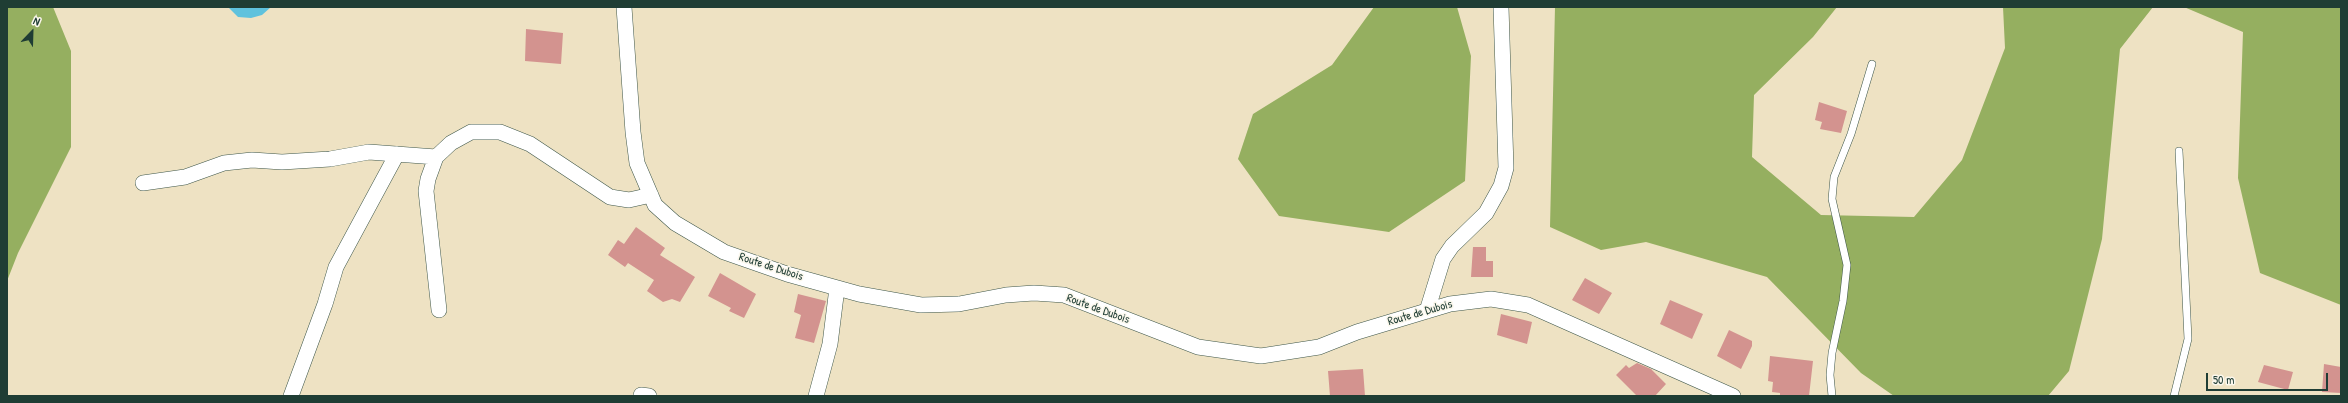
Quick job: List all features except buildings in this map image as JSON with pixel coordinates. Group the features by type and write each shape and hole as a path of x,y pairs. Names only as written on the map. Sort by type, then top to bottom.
{"street":[{"name":"Route de Dubois","path":"624,7 633,132 637,163 655,205 675,223 724,252 787,274 838,288 921,305 959,304 1006,295 1034,293 1064,295 1198,347 1261,356 1319,347 1357,332 1427,310 1450,304 1491,299 1528,305 1733,396"},
{"path":"1427,310 1443,259 1452,246 1486,213 1501,186 1506,168 1501,7"},
{"path":"439,310 426,190 428,179 436,157 451,143 471,132 500,132 530,144 610,197 629,200 651,195"},
{"path":"143,182 185,177 224,163 252,160 282,162 330,158 369,152 436,157"},
{"path":"291,396 325,304 336,267 397,154"},
{"path":"816,396 830,344 838,288"}],"lane":[{"path":"1832,396 1830,375 1832,353 1843,301 1847,265 1832,199 1834,177 1858,114 1872,64"},
{"path":"2174,396 2188,339 2179,151"}],"green space":[{"path":"7,7 53,7 71,51 71,147 18,253 7,281"},
{"path":"1374,7 1457,7 1471,56 1465,181 1389,232 1279,216 1238,159 1253,114 1332,65"},
{"path":"1555,7 1837,7 1813,37 1754,95 1752,157 1821,215 1914,217 1962,160 2005,48 2003,7 2153,7 2120,49 2102,239 2069,371 2048,396 1894,396 1861,373 1767,277 1646,242 1601,250 1550,227"},
{"path":"2184,7 2341,7 2341,305 2260,273 2238,178 2243,32"}],"water":[{"path":"228,7 271,7 262,15 251,18 238,17"}]}
